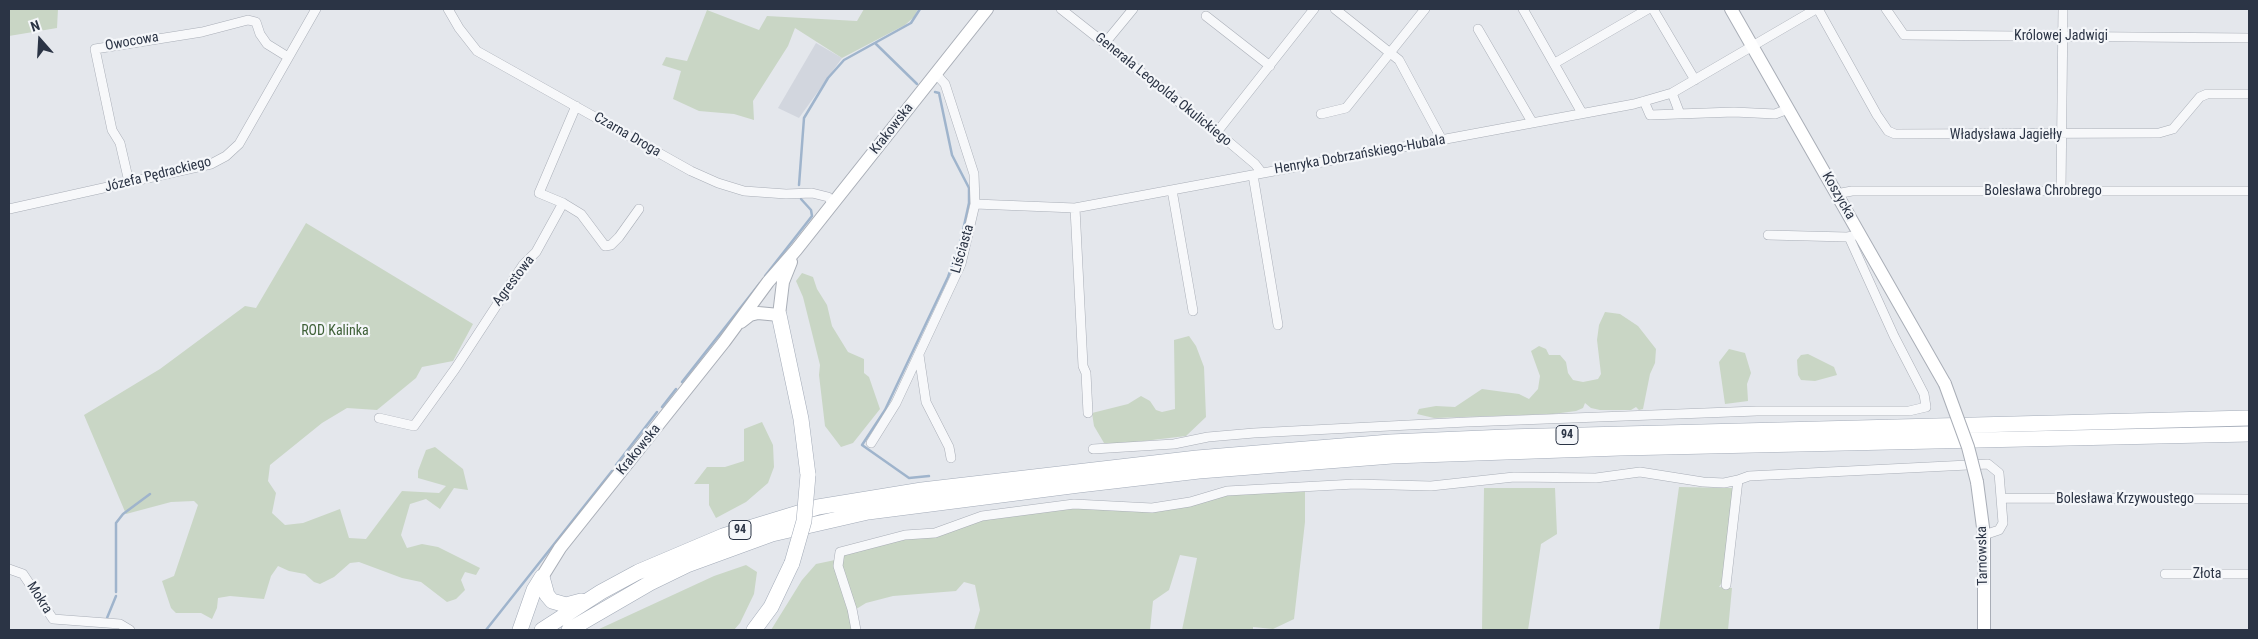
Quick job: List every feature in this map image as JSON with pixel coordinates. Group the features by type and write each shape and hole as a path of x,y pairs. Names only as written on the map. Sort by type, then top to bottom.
{"main road":[{"name":"Krakowska","path":"542,577 560,548 738,324 745,312 834,203 987,9"},
{"name":"Koszycka","path":"1731,9 1836,194 1854,235 1945,384 1968,447 1977,482"},
{"name":"Krakowska","path":"779,314 783,282 796,250"},
{"name":"Krakowska","path":"779,271 773,294 779,314"},
{"path":"745,312 753,307 764,306 779,314 798,404 808,475 804,521 792,563 771,607 754,630"},
{"name":"Krakowska","path":"738,324 750,315 758,313 779,314"},
{"name":"94","path":"542,630 601,592 683,552 759,524 818,507 922,490 1197,458 1380,443 1506,437 2249,418"},
{"name":"94","path":"569,630 650,583 695,562 772,534 814,523 878,511 1199,471 1392,456 1620,448 2249,434"},
{"name":"Tarnowska","path":"1977,482 1984,535 1984,630"},
{"path":"542,577 546,595 557,604 583,600 601,592"},
{"path":"520,630 534,590 542,577"}],"street":[{"name":"Józefa Pędrackiego","path":"9,209 211,164 226,156 239,144 316,9"},
{"name":"Czarna Droga","path":"448,9 458,28 477,50 691,171 718,183 744,191 812,193 828,197 834,203"},
{"name":"Generała Leopolda Okulickiego","path":"1061,9 1217,132 1255,164 1257,174"},
{"path":"1105,43 1132,9"},
{"path":"1217,132 1314,9"},
{"path":"1335,9 1399,60 1442,140"},
{"path":"1321,114 1346,108 1425,9"},
{"path":"1523,9 1582,113"},
{"path":"1555,63 1648,9"},
{"path":"1653,9 1695,80"},
{"name":"Władysława Jagiełły","path":"1752,46 1817,9 1877,115 1888,131 1895,134 2168,132 2173,129 2200,97 2207,94 2249,94"},
{"name":"Królowej Jadwigi","path":"1886,9 1904,35 2249,38"},
{"path":"2061,191 2063,9"},
{"path":"1206,16 1270,66"},
{"name":"Owocowa","path":"129,182 120,143 112,130 95,49 202,32 248,20 256,22 260,34 267,44 288,57"},
{"path":"1478,29 1532,122"},
{"name":"Henryka Dobrzańskiego-Hubala","path":"975,204 1075,208 1644,101 1672,93 1752,46"},
{"name":"Liściasta","path":"871,443 896,403 961,264 975,204 974,174 945,84 936,74"},
{"path":"1672,93 1680,114"},
{"path":"1644,101 1650,116 1680,114 1775,114 1788,109"},
{"path":"576,106 539,193 563,203 581,214 605,246 612,245 620,237 639,209"},
{"path":"1257,174 1278,325"},
{"path":"1172,190 1193,311"},
{"name":"Bolesława Chrobrego","path":"1836,194 1852,191 2249,191"},
{"name":"Agrestowa","path":"379,418 414,426 523,265 536,252 563,203"},
{"path":"1075,208 1083,366 1086,373 1088,413"},
{"path":"1093,449 1174,444 1208,437 1244,434 1477,421 1757,411 1909,410 1926,408 1924,394 1894,336 1854,235 1768,236"},
{"path":"919,355 926,402 949,447 951,458"},
{"path":"856,630 852,609 838,566 840,552 905,535 935,534 982,516 1074,504 1152,508 1190,502 1227,491 1355,484 1431,486 1514,478 1596,478 1640,472 1703,482 1724,483 1758,475 1988,464 1999,473 2003,522 1999,530 1984,535"},
{"path":"1726,585 1738,480"},
{"name":"Bolesława Krzywoustego","path":"2002,498 2249,499"},
{"name":"Mokra","path":"9,569 23,574 53,620 120,624 130,630"},
{"name":"Złota","path":"2165,574 2249,574"}],"shaded area":[{"path":"816,43 842,58 799,118 778,108"}],"green space":[{"path":"9,9 58,9 57,28 9,36"},
{"path":"864,9 918,9 914,17 905,25 842,58 795,28 788,46 753,101 754,120 734,114 699,111 673,99 681,71 662,65 666,57 687,61 707,10 759,30 767,16 857,21"},
{"name":"ROD Kalinka","path":"306,223 473,324 453,361 422,367 416,378 377,410 347,408 322,423 270,465 268,481 276,493 272,513 285,525 303,523 340,509 349,538 366,539 402,491 439,493 446,486 418,478 418,471 426,450 435,447 463,469 468,490 454,488 440,509 426,499 410,504 401,535 407,548 422,544 438,547 480,568 476,575 465,572 461,580 465,590 456,599 447,602 421,582 402,578 359,562 350,563 334,577 320,584 314,582 305,574 289,571 278,566 271,576 264,599 230,596 218,598 217,608 212,619 201,613 176,613 171,608 162,581 174,576 198,505 194,501 171,502 126,514 84,415 160,369 245,306 256,308"},
{"path":"802,273 813,277 817,289 827,305 832,326 848,352 864,359 864,373 869,377 880,409 853,443 841,447 825,426 819,375 820,365 803,297 796,281"},
{"path":"1605,312 1620,314 1638,326 1656,349 1655,363 1650,374 1643,409 1639,410 1636,407 1631,410 1600,410 1591,408 1585,403 1583,408 1576,411 1553,414 1434,418 1417,414 1419,409 1436,406 1455,407 1482,389 1519,394 1529,399 1538,389 1540,376 1531,351 1539,346 1546,349 1549,355 1560,355 1566,362 1568,373 1573,380 1583,382 1598,379 1601,374 1597,340 1599,325"},
{"path":"1189,336 1196,346 1204,367 1206,417 1186,436 1110,445 1104,443 1094,426 1092,413 1128,404 1141,396 1150,401 1156,410 1162,412 1175,409 1174,340"},
{"path":"1729,349 1745,353 1751,373 1747,384 1748,401 1725,404 1719,362"},
{"path":"1808,354 1834,367 1837,375 1815,381 1801,380 1798,375 1797,360 1801,355"},
{"path":"762,422 773,445 774,467 768,483 746,502 716,518 709,505 709,484 694,484 707,467 725,467 744,461 744,429"},
{"path":"1305,487 1305,522 1294,619 1273,629 1253,627 1253,630 1182,630 1197,558 1180,555 1169,590 1153,601 1150,630 974,630 980,610 975,585 964,582 956,591 893,596 866,603 853,611 856,630 771,630 802,580 816,564 835,560 836,552 981,518 1066,506 1140,508 1205,497"},
{"path":"1679,487 1733,488 1723,581 1719,587 1732,588 1728,630 1659,630"},
{"path":"1484,488 1555,488 1557,534 1541,544 1528,630 1482,630"},
{"path":"746,565 757,572 754,594 740,623 734,630 597,630 714,576"}],"waterway":[{"path":"799,185 804,118 828,78 844,60 911,23 920,9"},
{"path":"875,43 917,84"},
{"path":"929,476 909,478 862,445 885,410 948,277 960,244 969,203 969,188 952,155 939,93 935,92"},
{"path":"765,276 812,216 811,210 801,199"},
{"path":"682,382 760,283"},
{"path":"662,407 676,389"},
{"path":"616,465 657,412"},
{"path":"486,630 612,471"},
{"path":"116,592 116,523 123,514 150,494"},
{"path":"107,618 116,596"}]}
